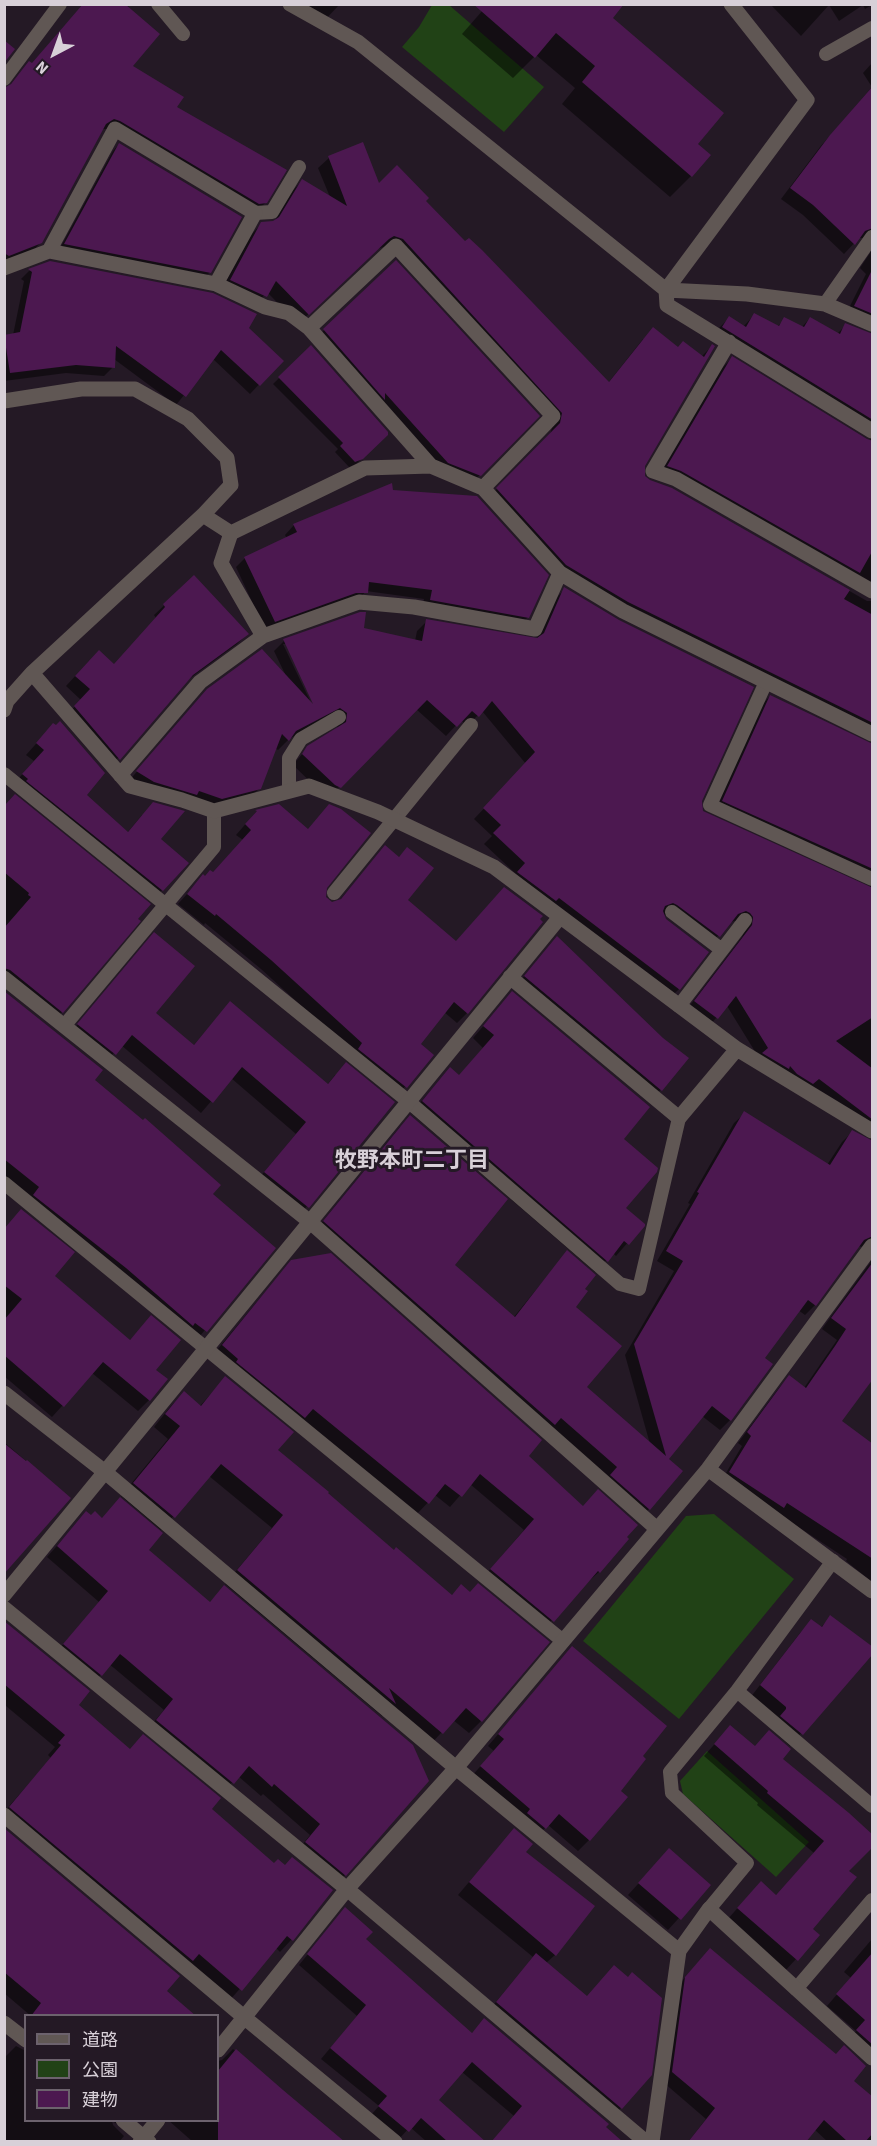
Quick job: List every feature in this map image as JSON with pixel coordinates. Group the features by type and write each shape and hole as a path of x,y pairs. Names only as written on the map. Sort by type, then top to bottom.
{"street":[{"path":"290,4 358,42 666,290 747,294 825,304 873,324"},
{"path":"731,4 807,100 666,290 668,305 873,431"},
{"path":"49,251 115,129 255,213 216,284"},
{"path":"309,328 396,246 553,416 483,488"},
{"path":"4,268 49,251 216,284 265,307 289,313 309,328 431,466"},
{"path":"729,342 653,471 676,478 873,591"},
{"path":"4,710 7,701 33,673 231,485 227,458 188,419 135,389 81,389 5,398"},
{"path":"263,636 221,563 231,533 365,468 431,466 483,488 560,573 623,611 873,735"},
{"path":"202,515 231,533"},
{"path":"120,775 200,682 263,636 359,602 414,607 535,629 560,573"},
{"path":"33,673 130,786 214,811 309,786 394,819 494,867 737,1049 873,1131"},
{"path":"4,1595 560,917"},
{"path":"510,977 679,1118 737,1049"},
{"path":"4,978 309,1221 657,1529"},
{"path":"219,2049 347,1889 456,1768 708,1469 873,1246"},
{"path":"4,1393 105,1472 456,1768 679,1951"},
{"path":"708,1469 873,1591"},
{"path":"4,1608 347,1889 646,2142"},
{"path":"4,1815 395,2142"},
{"path":"652,2142 679,1951 709,1909 873,2058"},
{"path":"4,2023 24,2038"},
{"path":"124,2122 144,2140 157,2122"}],"lane":[{"path":"4,79 60,4"},
{"path":"158,4 183,34"},
{"path":"826,54 873,28"},
{"path":"255,213 272,212 299,167"},
{"path":"825,304 873,237"},
{"path":"766,682 710,805 873,879"},
{"path":"289,791 290,758 301,739 339,717"},
{"path":"334,893 471,725"},
{"path":"4,774 408,1101 620,1284 639,1289 679,1118"},
{"path":"64,1026 214,847 214,811"},
{"path":"672,912 723,950"},
{"path":"679,1006 745,921"},
{"path":"4,1183 563,1641"},
{"path":"709,1909 747,1863 672,1793 670,1772 736,1691 832,1561"},
{"path":"736,1691 873,1806"},
{"path":"796,1989 873,1900"}],"green space":[{"path":"432,5 449,5 544,87 504,132 402,47 419,27"},
{"path":"714,1514 794,1579 679,1719 583,1641 686,1516"},
{"path":"707,1751 809,1842 776,1877 683,1794 680,1781"}],"building":[{"path":"83,4 125,4 160,34 133,66 184,97 177,107 287,170 267,203 259,204 114,119 106,124 42,243 9,256 4,253 4,88 11,84 29,61 32,63"},
{"path":"473,4 624,4 613,18 724,113 698,144 711,155 692,177 582,82 595,66 556,33 535,58"},
{"path":"4,40 15,49 4,63"},
{"path":"873,86 873,228 865,231 855,245 813,205 790,188 830,135"},
{"path":"363,142 379,183 397,165 429,198 426,201 465,241 469,238 482,250 609,382 653,327 678,347 683,341 704,357 712,344 715,346 645,466 645,476 672,488 850,590 844,599 873,615 873,723 628,602 566,565 496,488 560,423 562,413 403,239 394,236 389,239 309,315 276,281 267,297 230,280 261,222 273,221 279,217 302,179 347,206 328,156"},
{"path":"119,143 242,217 211,273 64,244"},
{"path":"396,260 540,416 481,476 448,463 385,393 385,400 323,329"},
{"path":"50,261 213,293 257,314 249,328 284,361 260,386 221,350 186,397 116,346 115,368 76,365 10,373 4,335 20,332 32,272 28,269"},
{"path":"873,268 873,314 854,306"},
{"path":"754,313 779,326 784,317 804,327 810,317 840,334 845,323 873,334 873,420 722,327 729,316 746,327"},
{"path":"311,345 388,432 388,435 363,459 355,462 340,446 343,443 278,377"},
{"path":"732,356 873,441 873,550 860,573 681,471 667,466"},
{"path":"392,483 393,490 477,496 549,575 529,618 430,600 432,590 369,582 368,593 356,593 275,622 244,557 297,532 293,524"},
{"path":"194,575 249,634 193,675 120,760 74,706 90,689 75,676 99,650 114,664 165,607 163,604"},
{"path":"564,587 619,620 754,687 702,801 703,811 873,888 873,1017 836,1041 873,1069 873,1120 819,1079 813,1084 797,1074 790,1066 789,1069 762,1053 768,1048 736,996 718,1019 694,1001 752,925 753,917 750,913 746,911 738,914 720,937 677,905 673,903 665,906 663,911 666,919 709,952 680,990 559,898 556,901 517,872 525,863 493,833 501,825 483,808 535,752 492,701 479,717 472,711 457,727 427,700 341,788 302,754 307,746 346,722 347,713 340,708 296,731 289,741 282,734 261,789 222,799 199,791 197,795 154,782 136,771 207,689 262,649 313,704 283,639 360,612 366,612 364,628 422,641 426,619 537,638 544,633"},
{"path":"770,695 873,744 873,869 722,801"},
{"path":"60,721 105,773 87,795 128,832 153,802 185,811 161,839 189,863 163,891 26,781 28,779 22,774 44,750 36,743 53,723 56,725"},
{"path":"15,794 151,904 138,919 141,921 63,1013 10,970 4,968 4,928 31,897 4,872 4,806"},
{"path":"279,804 308,829 329,804 341,809 371,833 327,888 326,897 332,902 341,899 385,845 399,857 407,847 434,868 408,900 456,941 504,887 543,916 540,919 543,922 468,1014 454,1002 421,1044 434,1055 407,1088 358,1049 362,1043 271,960 216,914 215,916 187,894 203,874 205,876 210,870 213,872 251,830 245,824 257,811 255,810"},
{"path":"154,932 195,966 156,1013 194,1045 230,1001 328,1084 346,1062 395,1102 309,1208 264,1172 306,1122 242,1067 213,1103 132,1035 116,1055 77,1024"},
{"path":"557,936 663,1038 689,1058 662,1091 524,976"},
{"path":"4,991 103,1070 95,1080 143,1120 145,1118 221,1185 213,1194 276,1248 207,1332 195,1323 193,1326 126,1268 33,1195 39,1187 4,1159"},
{"path":"512,991 650,1107 624,1139 658,1168 626,1208 645,1226 629,1245 624,1241 608,1262 422,1101 450,1067 459,1075 494,1035 483,1026"},
{"path":"744,1111 830,1165 852,1130 873,1141 873,1236 864,1240 816,1306 808,1300 765,1358 773,1364 731,1421 712,1406 669,1459 683,1471 650,1510 610,1475 617,1467 561,1418 555,1425 323,1221 410,1115 508,1199 455,1265 515,1317 567,1250 596,1275 585,1289 588,1291 576,1307 622,1346 587,1387 666,1456 634,1344 683,1261 666,1251"},
{"path":"21,1209 75,1252 55,1276 130,1340 151,1315 181,1340 156,1370 168,1379 150,1401 103,1362 64,1407 4,1355 4,1320 22,1299 4,1285 4,1229"},
{"path":"331,1253 542,1440 529,1456 583,1506 598,1489 638,1525 600,1573 598,1571 554,1622 490,1569 534,1519 480,1474 462,1497 445,1484 429,1504 313,1409 305,1418 236,1362 238,1359 222,1345 291,1260"},
{"path":"873,1262 873,1379 842,1421 873,1444 873,1559 787,1503 784,1508 729,1472 751,1436 747,1432 789,1375 806,1388 835,1346 846,1329 831,1318"},
{"path":"225,1376 294,1432 278,1450 394,1550 396,1547 452,1595 461,1584 470,1592 478,1583 550,1642 482,1722 466,1708 443,1734 389,1688 396,1704 237,1570 283,1515 221,1464 175,1518 133,1483 180,1426 165,1414 184,1391 201,1406"},
{"path":"4,1443 71,1498 4,1574"},
{"path":"120,1497 163,1533 149,1550 210,1602 224,1585 413,1745 429,1781 346,1876 305,1842 320,1824 274,1784 272,1787 249,1766 234,1784 156,1720 173,1699 125,1658 120,1654 102,1676 63,1644 108,1591 57,1546 86,1511 91,1515 95,1511 102,1518"},
{"path":"830,1615 873,1647 873,1654 803,1735 780,1716 786,1707 760,1685 811,1619 822,1627"},
{"path":"4,1621 90,1691 79,1705 130,1749 143,1734 221,1798 212,1809 274,1863 278,1859 285,1865 292,1857 333,1890 293,1941 287,1936 242,1991 199,1954 193,1961 9,1807 61,1745 58,1743 65,1735 4,1684"},
{"path":"572,1646 667,1726 643,1756 646,1759 621,1791 628,1797 590,1841 559,1814 546,1829 527,1813 530,1809 480,1766 504,1739 498,1734"},
{"path":"730,1725 755,1746 769,1730 791,1749 783,1759 873,1835 873,1847 849,1871 857,1877 813,1929 820,1935 798,1961 737,1908 761,1881 776,1895 824,1841 714,1744"},
{"path":"4,1828 180,1976 167,1991 194,2014 33,2014 41,2003 4,1972"},
{"path":"514,1828 533,1844 526,1852 595,1906 556,1956 469,1882"},
{"path":"669,1848 711,1885 681,1920 638,1883"},
{"path":"345,1907 373,1932 366,1939 472,2033 484,2018 609,2124 606,2127 623,2142 491,2142 522,2106 472,2062 439,2100 486,2142 448,2142 421,2118 409,2132 378,2106 387,2096 330,2048 366,2005 307,1954"},
{"path":"710,1948 836,2054 844,2045 866,2066 854,2081 873,2097 873,2133 865,2142 848,2142 824,2120 806,2142 688,2142 715,2108 672,2072 685,1977"},
{"path":"873,1952 873,2045 856,2030 865,2020 836,1994"},
{"path":"536,1953 587,1996 614,1965 628,1977 632,1972 662,1998 652,2075 622,2109 496,2002"},
{"path":"236,2049 345,2142 218,2142 219,2070"}],"district":[{"name":"牧野本町二丁目","path":"412,1162"}]}
